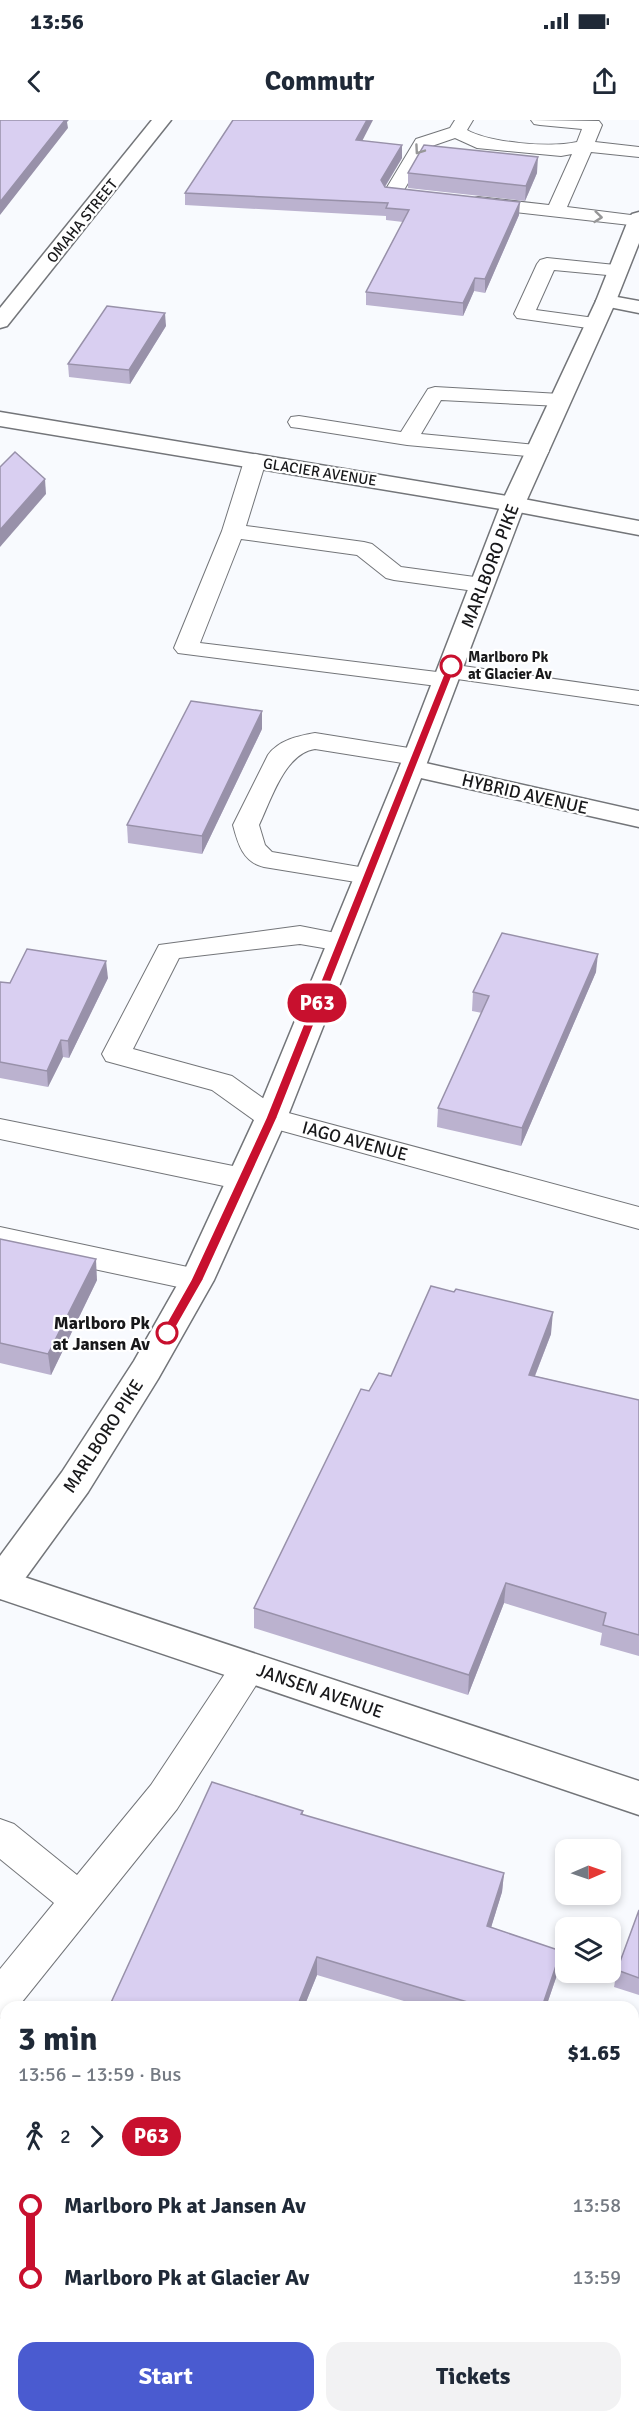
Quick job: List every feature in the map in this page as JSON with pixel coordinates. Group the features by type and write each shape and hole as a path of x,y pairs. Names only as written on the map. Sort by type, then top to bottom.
{"main road":[{"name":"OMAHA STREET","path":"0,322 162,120"},
{"name":"MARLBORO PIKE","path":"0,1584 75,1482 146,1370 197,1280 271,1118 414,763 513,504 600,312 627,261 638,220"},
{"path":"600,312 639,307"},
{"name":"GLACIER AVENUE","path":"0,419 513,504 639,528"},
{"name":"HYBRID AVENUE","path":"414,763 639,819"},
{"name":"JANSEN AVENUE","path":"0,1584 639,1798"}],"lane":[{"path":"540,120 593,125 556,212"},
{"path":"638,220 392,194 422,143 461,126 477,143 561,151 585,146 639,152"},
{"path":"600,312 524,314 547,264 627,261"},
{"path":"407,440 435,393 560,400"},
{"path":"299,422 407,440 537,451"},
{"path":"255,461 233,531 186,648 639,698"},
{"path":"233,531 364,549 394,573 482,585"},
{"path":"368,876 264,859 252,847 246,825 281,754 301,743 315,741 414,763"},
{"name":"IAGO AVENUE","path":"341,942 300,935 169,951 116,1054 222,1083 271,1118 639,1218"},
{"path":"0,1129 243,1179"},
{"path":"0,1238 197,1280"},
{"path":"0,1999 164,1797 249,1668"},
{"path":"0,1836 80,1900"}],"building":[{"path":"0,120 65,120 0,202"},
{"path":"233,120 367,120 356,140 402,145 381,180 385,187 520,202 485,279 475,278 463,303 366,292 409,210 386,208 388,203 185,193"},
{"path":"424,145 538,157 526,186 408,173"},
{"path":"107,306 165,313 129,370 68,364"},
{"path":"15,452 45,479 0,530 0,467"},
{"path":"191,701 262,711 202,836 127,825"},
{"path":"502,933 598,954 522,1128 438,1108 489,996 473,992"},
{"path":"27,949 106,961 68,1041 61,1040 47,1071 0,1062 0,982 10,983"},
{"path":"0,1239 96,1259 48,1354 0,1343"},
{"path":"431,1286 454,1292 456,1289 553,1312 529,1375 639,1400 639,1635 603,1625 606,1613 506,1583 469,1675 254,1608 361,1389 369,1391 379,1373 391,1376"},
{"path":"212,1782 303,1811 301,1814 504,1873 487,1926 555,1949 555,1969 544,2001 464,2001 317,1957 299,2001 112,2001"},
{"path":"639,1910 639,1978 621,1971 621,1959"}],"bus line":[{"name":"P63","path":"167,1333 197,1280 271,1118 451,666"}],"place":[{"name":"Marlboro Pk at Glacier Av","path":"451,666"},
{"name":"Marlboro Pk at Jansen Av","path":"167,1333"}]}
